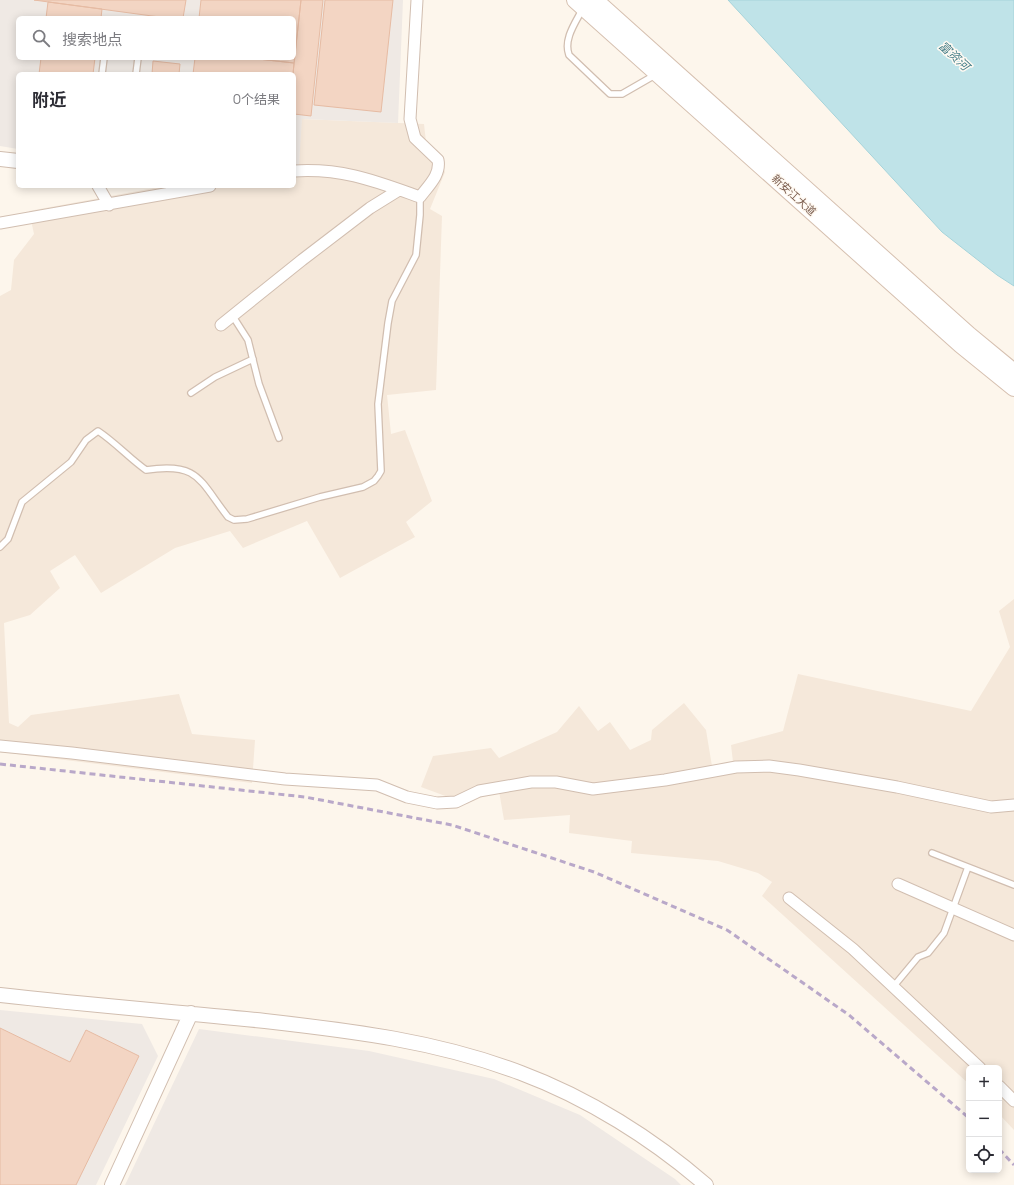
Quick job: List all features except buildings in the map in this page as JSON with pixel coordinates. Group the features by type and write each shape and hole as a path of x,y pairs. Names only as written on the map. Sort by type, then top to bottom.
{"main road":[{"name":"新安江大道","path":"584,2 657,74 943,330 1014,388"},
{"name":"新安江大道","path":"584,2 1014,372"}],"street":[{"path":"296,171 348,174 364,177 420,197 436,176 439,165 435,156 415,138 410,119 418,0"},
{"path":"0,159 16,161"},
{"path":"99,188 109,205"},
{"path":"0,223 199,188"},
{"path":"221,325 363,213 399,190"},
{"path":"0,746 80,754 285,779 377,785 407,797 437,803 456,802 479,791 531,782 556,782 593,789 665,780 736,768 769,766 889,786 991,807 1014,806"},
{"path":"898,884 1014,935"},
{"path":"789,898 852,949 977,1065"},
{"path":"0,995 381,1035 450,1050 523,1073 556,1088 619,1122 668,1155 706,1185"},
{"path":"112,1185 191,1014"},
{"path":"1002,1089 1014,1101"}],"lane":[{"path":"584,2 569,38 568,51 570,55 610,94 622,94 657,74"},
{"path":"102,72 104,60"},
{"path":"136,72 138,60"},
{"path":"0,547 8,539 22,502 71,462 86,440 98,431 116,443 132,460 146,470 166,467 179,468 196,475 228,517 234,520 247,519 320,497 363,488 374,481 381,471 378,404 388,323 392,301 416,255 420,215 420,197"},
{"path":"232,315 248,340 259,384 279,438"},
{"path":"191,393 215,377 253,359"},
{"path":"932,853 1014,885"},
{"path":"893,987 918,957 928,953 944,932 968,867"}],"shaded area":[{"path":"0,0 403,0 398,123 302,119 299,165 296,166 296,72 16,72 16,149 0,146"},
{"path":"301,119 424,124 426,142 440,156 445,172 430,209 442,216 436,390 387,395 391,434 405,430 432,501 406,522 415,537 340,578 307,521 243,548 230,531 175,548 101,593 75,555 50,571 60,588 30,615 4,623 9,723 18,727 31,715 179,694 192,734 255,740 252,783 0,752 0,296 11,290 14,260 34,234 29,211 154,188 296,188 296,166 299,165"},
{"path":"1014,599 1014,1130 1002,1117 1002,1065 966,1065 966,1081 762,896 772,882 758,873 718,861 631,853 632,841 569,833 570,815 504,820 499,791 467,804 421,787 433,756 491,748 499,758 557,732 579,706 598,731 610,722 630,750 651,740 652,730 684,703 706,730 712,766 733,762 731,745 783,731 798,674 971,711 1010,647 999,611"},
{"path":"0,1010 142,1024 158,1056 96,1185 0,1185"},
{"path":"199,1029 369,1051 494,1079 580,1115 675,1179 681,1185 125,1185"}],"water":[{"name":"富资河","path":"728,0 1014,0 1014,286 997,275 942,232"}],"railway":[{"path":"0,764 305,797 452,825 594,872 727,930 849,1015 966,1115"},
{"path":"1002,1152 1014,1165"}]}
